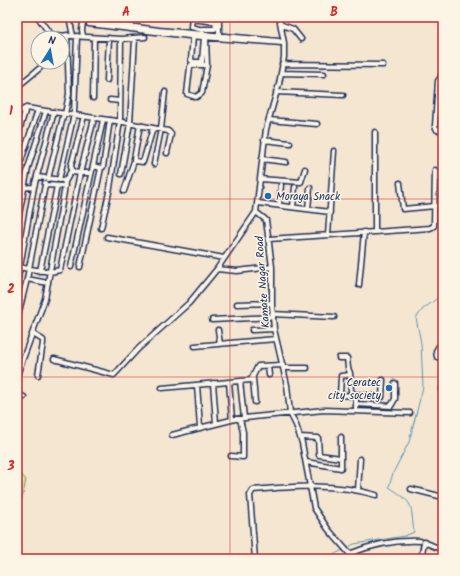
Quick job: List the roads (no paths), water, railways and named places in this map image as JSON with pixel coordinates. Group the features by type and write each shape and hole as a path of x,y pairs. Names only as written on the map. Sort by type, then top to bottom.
{"street":[{"path":"38,17 47,30"},
{"path":"59,180 74,114 75,36 69,17"},
{"path":"105,17 105,25"},
{"path":"218,37 219,17"},
{"path":"54,359 114,375 138,349 189,303 217,269 256,212 264,140 281,73 283,43 280,17"},
{"path":"192,18 217,22 216,29 191,28 192,18"},
{"path":"83,36 83,20 105,25 193,36 204,36"},
{"path":"105,25 283,43"},
{"path":"282,25 293,29 301,39"},
{"path":"203,29 207,65 202,93 196,97 190,96 187,94 191,65 207,65"},
{"path":"70,35 121,39 145,37"},
{"path":"193,36 191,60 193,62 202,62 204,36"},
{"path":"93,98 94,38"},
{"path":"108,80 109,38"},
{"path":"101,228 110,188 120,122 121,39"},
{"path":"120,174 130,123 135,39"},
{"path":"282,64 384,65"},
{"path":"17,87 38,70"},
{"path":"17,320 28,279 45,185 65,114 69,94 68,70"},
{"path":"281,73 324,74"},
{"path":"443,73 438,81 435,126 437,130 443,129"},
{"path":"154,164 161,129 165,92"},
{"path":"276,92 342,95"},
{"path":"110,100 120,101"},
{"path":"17,112 26,108 74,114 94,119 130,123 170,131 171,134 167,153"},
{"path":"17,138 26,108"},
{"path":"17,173 38,110"},
{"path":"17,225 31,159 46,111"},
{"path":"17,284 34,187 54,112"},
{"path":"17,375 33,334 48,283 65,184 71,171 84,116"},
{"path":"19,267 50,272 60,270 80,172 94,119"},
{"path":"71,267 103,120"},
{"path":"80,267 101,168 103,167 110,120"},
{"path":"269,120 317,124"},
{"path":"124,191 134,161 140,125"},
{"path":"134,161 143,162 153,128"},
{"path":"375,132 375,232"},
{"path":"264,140 290,143"},
{"path":"328,235 334,152"},
{"path":"262,159 286,162"},
{"path":"93,166 101,168"},
{"path":"260,179 301,182 305,169"},
{"path":"269,239 432,228 435,224 435,170"},
{"path":"71,171 91,173"},
{"path":"37,177 59,180 65,184"},
{"path":"400,183 403,209 435,206"},
{"path":"45,185 57,186 65,184"},
{"path":"40,271 57,186"},
{"path":"279,205 281,186"},
{"path":"17,188 34,187"},
{"path":"293,207 295,187"},
{"path":"308,209 310,188"},
{"path":"258,203 330,212"},
{"name":"Kamate Nagar Road","path":"256,212 266,220 272,267 272,316 274,329 283,366 290,413 300,437 314,508 328,529 354,559"},
{"path":"359,285 364,232"},
{"path":"107,237 224,258"},
{"path":"217,269 237,271 272,267"},
{"path":"28,279 48,283"},
{"path":"237,304 272,303"},
{"path":"212,320 272,316 334,317"},
{"path":"252,330 274,329"},
{"path":"218,330 220,344"},
{"path":"33,334 43,340 38,375"},
{"path":"196,346 276,339"},
{"path":"443,344 439,346 436,351 437,357 443,358"},
{"path":"338,358 347,358 351,391 355,395 356,410"},
{"path":"268,366 269,376"},
{"path":"255,402 253,378 256,368 283,366 306,368"},
{"path":"350,375 341,376 340,396 355,395 382,397 383,380"},
{"path":"162,388 240,381 253,378"},
{"path":"231,456 243,457 240,381"},
{"path":"229,382 232,420"},
{"path":"213,383 216,423"},
{"path":"356,404 391,406 395,399 395,383"},
{"path":"197,385 200,427"},
{"path":"17,393 24,397"},
{"path":"172,435 216,423 242,418 290,413 324,410 410,413"},
{"path":"300,437 318,438 319,455 341,458"},
{"path":"306,462 341,468 341,437"},
{"path":"358,490 360,459"},
{"path":"255,559 251,491 310,486 358,490 376,495"},
{"path":"411,489 443,497"},
{"path":"349,554 375,545 406,540 420,541"},
{"path":"421,559 424,542 443,550"}],"waterway":[{"path":"347,548 354,544 405,536 414,532 411,510 408,502 404,497 389,487 393,473 409,442 423,387 421,343 416,318 423,309 443,294"},
{"path":"325,559 343,550"}],"place":[{"name":"Moraya Snack","path":"268,196"},
{"name":"Ceratec city society","path":"389,388"}]}
